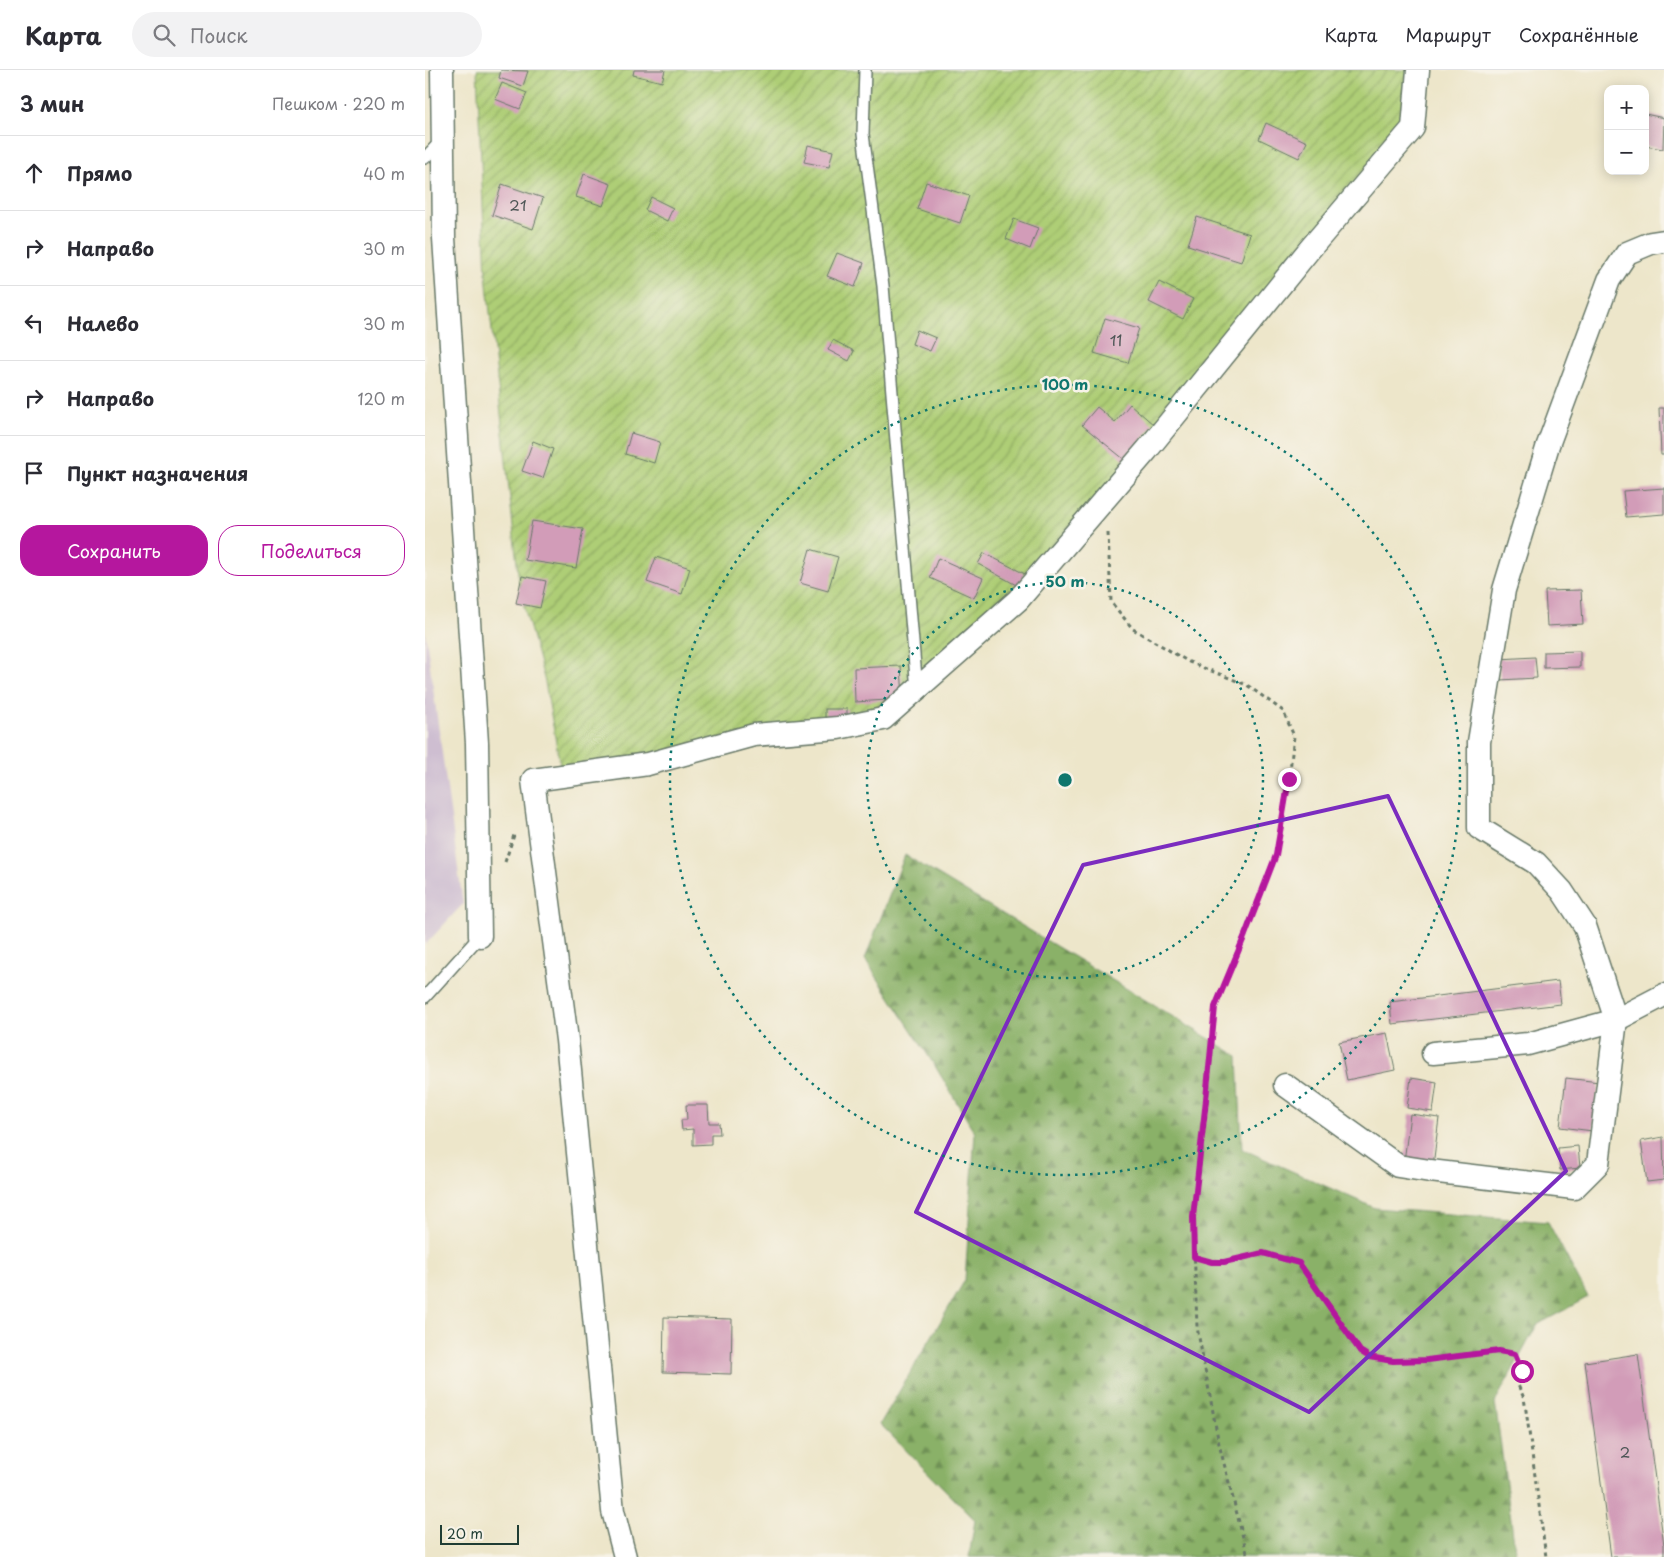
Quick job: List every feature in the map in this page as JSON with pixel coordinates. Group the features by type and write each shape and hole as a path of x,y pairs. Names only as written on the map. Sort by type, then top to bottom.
{"street":[{"path":"441,70 444,238 477,744 480,936"},
{"path":"625,1557 613,1511 567,1040 533,780 648,764 754,735 838,728 883,719 1018,600 1147,450 1309,250 1413,128 1418,70"},
{"path":"1285,1085 1398,1166 1574,1188 1598,1164 1616,1020 1585,926 1562,891 1535,863 1479,828 1479,742 1504,590 1547,444 1609,280 1627,253 1664,241"},
{"path":"1433,1053 1528,1044 1616,1020 1664,995"}],"lane":[{"path":"865,70 863,134 883,286 917,690"},
{"path":"425,158 443,140"},
{"path":"425,996 480,936"}],"path":[{"path":"1108,525 1111,602 1133,629 1189,662 1247,685 1283,712 1294,736 1276,855 1215,1007 1193,1217 1197,1327 1219,1444 1248,1557"},
{"path":"505,863 517,826"},
{"path":"1194,1257 1212,1262 1224,1262 1263,1253 1299,1263 1360,1351 1369,1357 1393,1361 1427,1360 1499,1351 1515,1354 1522,1371 1517,1383 1524,1398 1546,1557"}],"highlighted area":[{"path":"1388,796 1566,1171 1309,1412 916,1212 1083,865"}],"shaded area":[{"path":"425,630 463,904 425,945"}],"green space":[{"path":"477,70 1413,70 1415,123 1086,532 872,727 743,741 628,779 561,770 545,682 520,592 486,275"},
{"path":"905,855 1238,1056 1242,1149 1375,1208 1548,1222 1588,1297 1537,1325 1495,1402 1516,1557 969,1557 975,1520 880,1424 965,1280 975,1133 935,1066 865,959"}],"building":[{"path":"501,70 528,71 523,86 499,78"},
{"path":"634,70 665,70 662,82 633,75"},
{"path":"502,83 527,93 520,109 495,99"},
{"path":"1649,115 1664,118 1663,149 1649,147"},
{"path":"1266,123 1307,142 1299,158 1259,139"},
{"path":"808,145 833,151 829,167 804,162"},
{"path":"584,174 611,184 603,206 576,197"},
{"path":"926,182 969,196 960,223 917,209"},
{"path":"502,184 543,198 533,229 492,215"},
{"path":"651,197 673,208 667,221 645,210"},
{"path":"1197,217 1250,234 1241,262 1188,245"},
{"path":"1014,219 1038,228 1030,249 1006,239"},
{"path":"837,253 864,263 855,287 827,276"},
{"path":"1159,282 1193,299 1183,319 1149,302"},
{"path":"1105,318 1139,328 1128,363 1094,353"},
{"path":"917,330 936,338 930,351 912,344"},
{"path":"833,340 854,351 849,361 828,350"},
{"path":"1130,404 1154,425 1125,460 1082,425 1097,407 1115,422"},
{"path":"1659,408 1664,408 1664,455 1661,455"},
{"path":"631,433 660,442 654,463 625,454"},
{"path":"533,441 553,449 543,478 522,471"},
{"path":"1664,488 1664,514 1626,517 1623,491"},
{"path":"532,521 583,529 576,568 525,560"},
{"path":"810,549 838,557 828,591 800,583"},
{"path":"984,553 1025,574 1018,586 978,564"},
{"path":"656,557 690,568 682,594 647,582"},
{"path":"938,558 983,578 974,598 930,578"},
{"path":"522,576 546,581 540,608 516,603"},
{"path":"1581,590 1583,624 1547,626 1545,591"},
{"path":"1580,651 1580,667 1544,668 1544,652"},
{"path":"1535,657 1537,678 1500,680 1499,659"},
{"path":"901,666 903,699 855,702 854,668"},
{"path":"825,709 847,709 847,723 825,723"},
{"path":"1558,981 1561,1004 1392,1024 1390,1002"},
{"path":"1387,1033 1395,1070 1347,1080 1339,1042"},
{"path":"1411,1078 1437,1082 1433,1112 1407,1108"},
{"path":"1566,1078 1599,1082 1593,1131 1560,1127"},
{"path":"686,1105 708,1105 709,1123 719,1123 720,1134 711,1134 711,1144 693,1145 693,1129 682,1130 681,1120 687,1120"},
{"path":"1410,1114 1439,1118 1433,1166 1404,1162"},
{"path":"1663,1137 1664,1180 1647,1182 1641,1141"},
{"path":"1578,1146 1580,1168 1560,1170 1558,1148"},
{"path":"664,1317 732,1319 731,1374 663,1372"},
{"path":"1638,1354 1664,1545 1664,1557 1611,1557 1585,1362"}],"route":[{"path":"1289,779 1276,855 1215,1007 1193,1217 1194,1257 1212,1262 1224,1262 1263,1253 1299,1263 1360,1351 1369,1357 1393,1361 1427,1360 1499,1351 1515,1354 1522,1371"}]}
